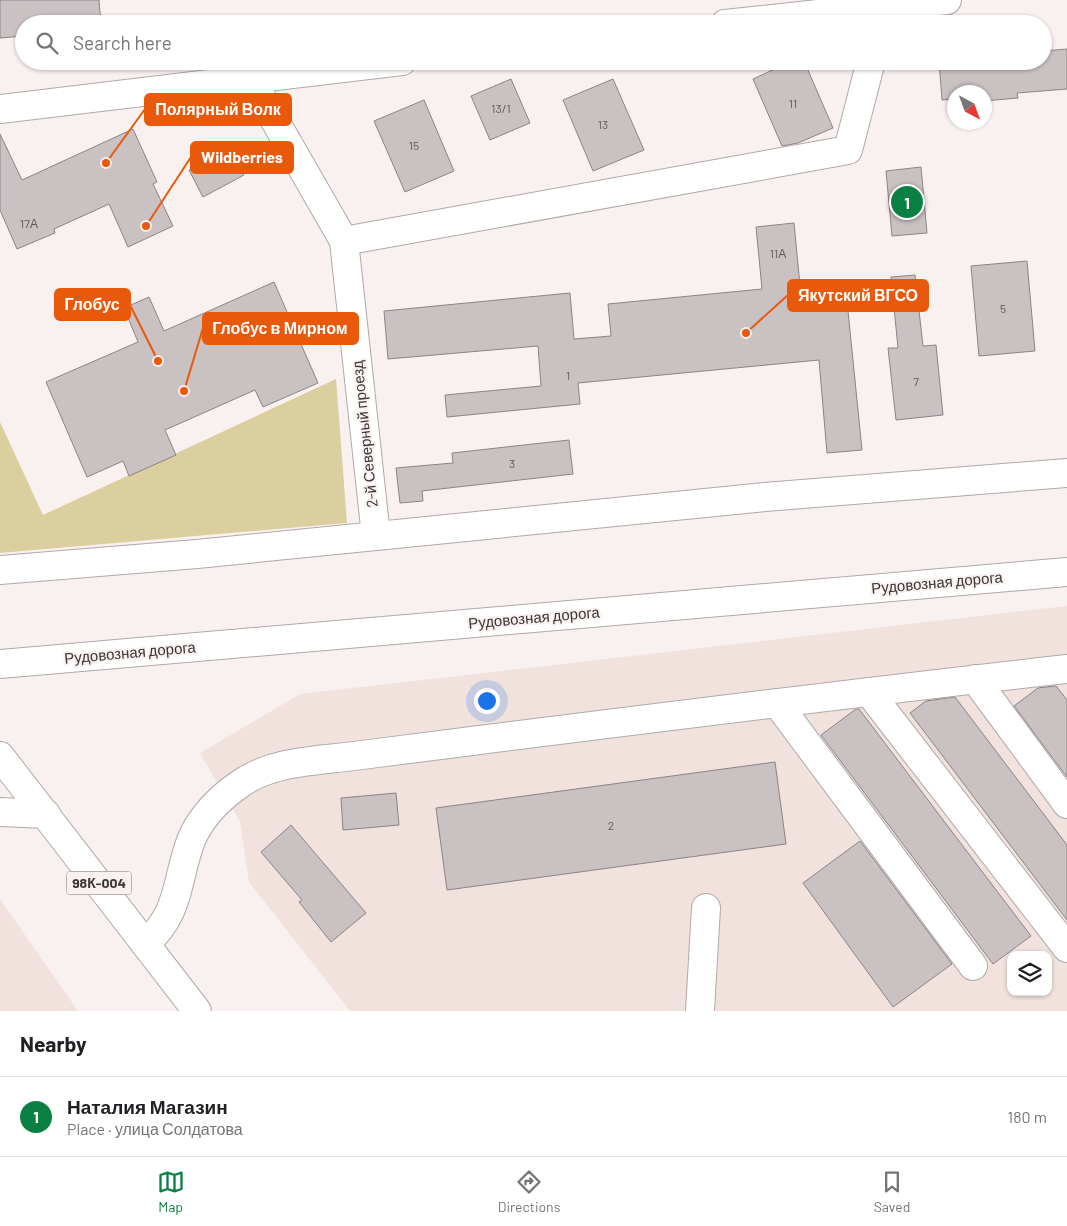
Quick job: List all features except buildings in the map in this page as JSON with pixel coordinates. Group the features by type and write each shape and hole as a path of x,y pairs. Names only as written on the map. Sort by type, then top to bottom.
{"street":[{"path":"867,15 883,14 947,0"},
{"path":"0,110 326,70"},
{"path":"251,79 344,241 848,150 869,70"},
{"name":"2-й Северный проезд","path":"344,241 376,536"},
{"path":"0,570 197,554 765,497 1067,472"},
{"name":"Рудовозная дорога","path":"0,664 1067,572"},
{"path":"145,944 161,926 171,910 178,894 192,838 203,818 238,785 256,774 285,765 777,703 1067,669"},
{"path":"975,679 1067,804"},
{"path":"869,692 1067,948"},
{"path":"777,703 974,966"},
{"name":"98К-004","path":"0,756 197,1011"},
{"path":"0,812 46,814"},
{"path":"700,1011 706,908"}],"shaded area":[{"path":"336,379 347,523 0,553 0,422 43,515"},
{"path":"1067,606 1067,1011 350,1011 249,882 240,822 200,753 300,694"},
{"path":"0,899 78,1011 0,1011"}],"place":[{"name":"Полярный Волк","path":"106,163"},
{"name":"Наталия Магазин","path":"907,202"},
{"name":"Wildberries","path":"146,226"},
{"name":"Якутский ВГСО","path":"746,333"},
{"name":"Глобус","path":"158,361"},
{"name":"Глобус в Мирном","path":"184,391"}]}
